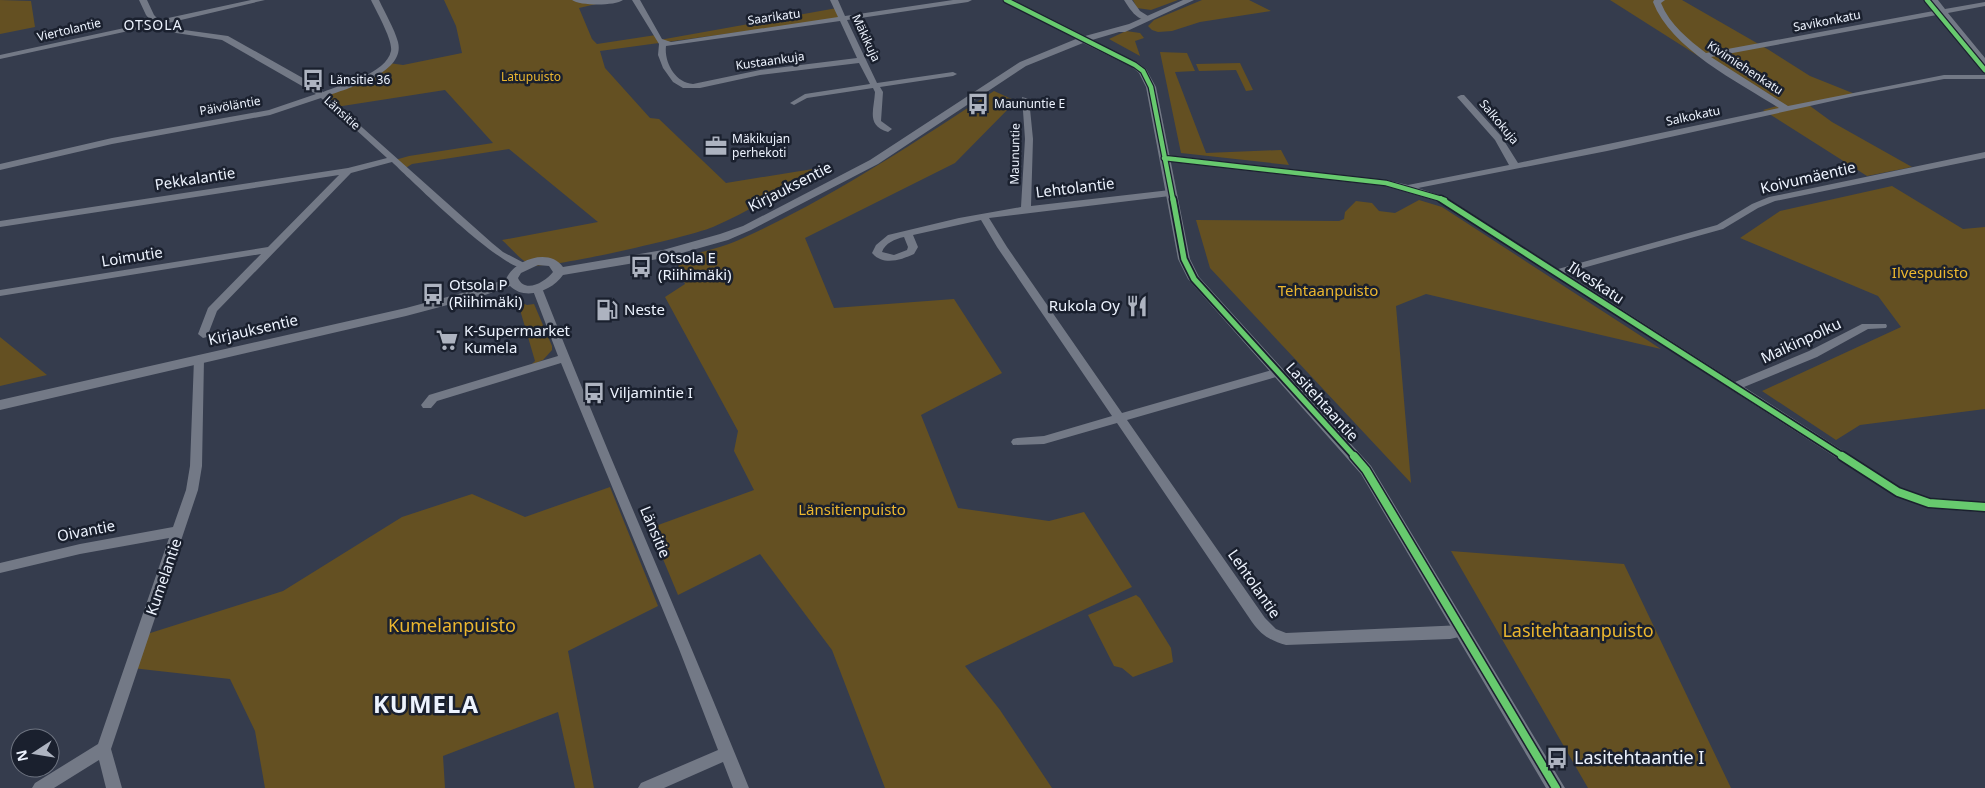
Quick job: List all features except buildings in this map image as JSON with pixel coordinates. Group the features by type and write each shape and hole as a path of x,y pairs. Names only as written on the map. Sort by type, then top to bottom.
{"street":[{"path":"142,0 152,18 157,22"},
{"name":"Viertolantie","path":"0,57 259,0"},
{"name":"Päivöläntie","path":"0,166 112,140 270,112 322,95 381,72 395,51 394,42 375,0"},
{"path":"576,0 590,2 619,0"},
{"path":"636,0 656,35 663,43"},
{"name":"Mäkikuja","path":"834,0 878,92 877,121 879,125 888,129"},
{"name":"Saarikatu","path":"663,43 682,42 968,0"},
{"name":"Lasitehtaantie","path":"1006,0 1085,42 1135,72 1151,87 1184,259 1194,279 1366,470 1556,788"},
{"path":"1128,0 1137,13 1145,18"},
{"name":"Kirjauksentie","path":"558,272 664,254 724,237 747,228 874,162 1012,72 1085,42 1110,36 1145,18 1190,0"},
{"name":"Kivimiehenkatu","path":"1661,0 1657,2 1658,7 1665,19 1704,56 1787,109"},
{"path":"1934,0 1985,64"},
{"name":"Savikonkatu","path":"1704,56 1985,4"},
{"name":"Länsitie","path":"157,22 171,30 214,34 225,38 314,88 500,254 522,266"},
{"name":"Kustaankuja","path":"663,43 661,49 666,68 682,85 696,86 755,73 863,60"},
{"name":"Mäkikuja","path":"794,103 805,96 953,74"},
{"name":"Salkokatu","path":"1408,188 1944,77 1985,77"},
{"name":"Salkokuja","path":"1461,97 1502,144 1512,158 1514,165"},
{"name":"Maununtie","path":"1025,99 1028,108 1026,210"},
{"name":"Koivumäentie","path":"1557,272 1720,227 1755,206 1772,199 1985,155"},
{"name":"Ilveskatu","path":"1164,158 1372,182 1408,188 1438,198 1457,207 1898,492 1929,503 1985,507"},
{"name":"Pekkalantie","path":"0,224 348,170 394,159"},
{"path":"203,334 212,310 348,170"},
{"name":"Lehtolantie","path":"907,233 1026,210 1170,193"},
{"name":"Lehtolantie","path":"984,217 1002,247 1263,627 1275,636 1296,638 1463,631"},
{"name":"Loimutie","path":"0,293 269,250"},
{"path":"536,262 550,262 558,268 558,272 553,281 537,288 520,288 512,282 513,274 522,266 536,262"},
{"name":"Kirjauksentie","path":"0,405 415,310 512,282"},
{"name":"Länsitie","path":"537,288 564,358 686,648 741,788"},
{"name":"Maikinpolku","path":"1734,387 1813,354 1866,326 1882,326"},
{"path":"427,405 433,398 564,358"},
{"name":"Kumelantie","path":"104,749 192,490 196,466 200,359"},
{"path":"1017,442 1044,440 1278,372"},
{"name":"Oivantie","path":"0,568 80,549 179,531"},
{"path":"40,788 104,749 114,788"},
{"path":"646,788 728,753"}],"green space":[{"path":"0,0 31,1 35,27 0,34"},
{"name":"Latupuisto","path":"444,0 576,0 605,2 579,8 592,39 597,44 656,35 659,40 837,8 843,18 600,51 605,68 650,118 659,119 726,183 819,168 754,207 713,227 590,258 531,265 502,240 598,222 509,149 412,164 404,169 395,160 409,156 493,143 445,90 336,107 322,95 367,78 389,63 403,65 462,53 456,26"},
{"path":"1133,0 1178,0 1151,10 1137,8"},
{"path":"1202,0 1249,0 1271,11 1200,22 1172,31 1158,32 1148,26 1154,20"},
{"path":"1610,0 1682,0 1810,76 1855,94 1806,103 1832,122 1912,167 1867,176 1763,110 1777,106"},
{"path":"1126,31 1140,33 1144,38 1135,41 1140,56 1109,39"},
{"path":"1160,52 1187,53 1195,71 1175,72 1206,153 1281,150 1289,165 1181,153"},
{"path":"1240,63 1253,90 1246,91 1236,70 1199,71 1196,64"},
{"name":"Länsitienpuisto","path":"994,91 1016,101 955,163 805,238 834,308 954,299 1002,373 921,415 958,508 1049,521 1084,512 1132,587 965,666 1000,710 1052,788 885,788 832,650 760,554 678,595 650,528 754,490 734,451 738,431 665,297 685,284 676,259 733,242 807,206 870,170"},
{"name":"Ilvespuisto","path":"1892,186 1963,229 1985,227 1985,409 1860,425 1836,440 1762,391 1901,327 1878,296 1740,238 1780,211"},
{"name":"Tehtaanpuisto","path":"1419,200 1442,207 1661,349 1426,294 1396,306 1411,483 1210,268 1196,220 1339,221 1344,219 1345,212 1356,201 1372,203 1379,211 1395,213"},
{"path":"518,303 527,305 534,304 552,346 552,350 543,360 531,365 535,361"},
{"path":"0,337 47,375 0,386"},
{"name":"Kumelanpuisto","path":"610,487 658,606 568,651 594,788 575,788 558,712 443,756 445,788 265,788 255,731 230,679 132,668 144,635 283,591 402,517 472,494 525,517"},
{"name":"Lasitehtaanpuisto","path":"1451,551 1624,564 1731,788 1588,788"},
{"path":"1136,595 1140,598 1171,648 1173,662 1133,677 1122,668 1114,666 1088,615"}],"cycle path":[{"path":"1006,0 1135,65 1143,71 1151,87 1184,259 1194,279 1366,470 1556,788"},
{"path":"1927,0 1985,70"},
{"path":"1164,158 1386,183 1444,200 1898,492 1929,503 1985,507"}],"place":[{"name":"Länsitie 36","path":"313,80"},
{"name":"Maununtie E","path":"978,104"},
{"name":"Mäkikujan perhekoti","path":"716,146"},
{"name":"Otsola E (Riihimäki)","path":"641,267"},
{"name":"Otsola P (Riihimäki)","path":"433,294"},
{"name":"Rukola Oy","path":"1137,306"},
{"name":"Neste","path":"607,310"},
{"name":"K-Supermarket Kumela","path":"447,340"},
{"name":"Viljamintie I","path":"594,393"},
{"name":"Lasitehtaantie I","path":"1557,758"}],"district":[{"name":"OTSOLA","path":"153,25"},
{"name":"KUMELA","path":"426,705"}]}
